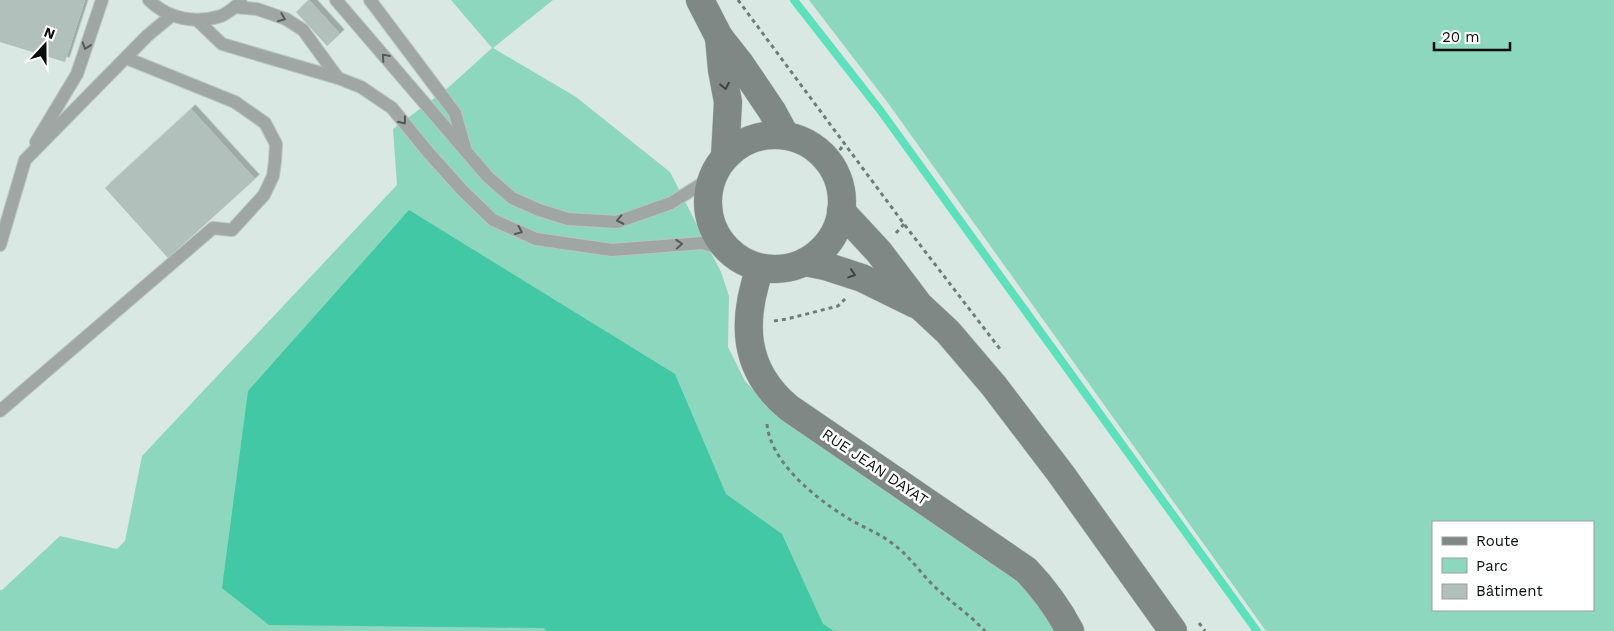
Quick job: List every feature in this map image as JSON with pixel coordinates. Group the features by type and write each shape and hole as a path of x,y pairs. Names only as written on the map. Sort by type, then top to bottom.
{"main road":[{"path":"700,0 719,38 741,65 785,135"},
{"path":"718,167 740,144 766,135 785,135 800,139 813,147 837,153 835,172 840,186 842,201 839,221 832,238 820,252 804,262 784,269 760,268 739,260 717,237 710,221 707,195 718,167 728,102 719,38"},
{"path":"841,211 852,220 879,252 919,305 948,332 994,386 1061,474 1174,631"},
{"path":"804,262 825,266 862,278 919,305"},
{"name":"RUE JEAN DAYAT","path":"760,268 752,299 749,330 750,347 754,363 775,397 1026,570 1046,592 1070,631"}],"lane":[{"path":"0,245 25,160 77,74 102,0"},
{"path":"148,0 172,16 197,20 223,15 240,3 286,19 303,30 338,78"},
{"path":"336,0 488,177 512,198 539,210 568,219 618,222 671,204 718,167"},
{"path":"370,0 456,113 466,152"},
{"path":"25,160 147,36 172,16"},
{"path":"197,20 222,44 338,78 361,87 392,108 462,190 493,220 536,239 612,250 702,243 728,250"},
{"path":"0,411 213,228 232,230 264,195 273,176 276,161 276,144 265,123 235,102 126,58"}],"path":[{"path":"738,0 837,153 904,224"},
{"path":"775,397 770,409 767,426 773,446 792,474 825,503 893,544 916,564 935,587 972,617 984,631"}],"green space":[{"path":"451,0 553,0 493,48 576,97 670,172 721,272 729,296 728,347 745,381 777,415 1004,567 1047,614 1055,631 0,631 0,590 60,536 117,549 125,541 142,456 397,185 393,129 449,87 492,48"},
{"path":"809,0 1614,0 1614,631 1266,631 888,103"},
{"path":"409,210 675,374 726,494 782,534 823,624 834,631 546,631 544,628 269,625 222,588 248,391"}],"building":[{"path":"0,0 85,0 65,62 0,42"},
{"path":"309,0 340,34 327,46 296,12"},
{"path":"191,109 255,179 168,258 105,188"}],"waterway":[{"path":"794,0 880,110 1257,631"}]}
